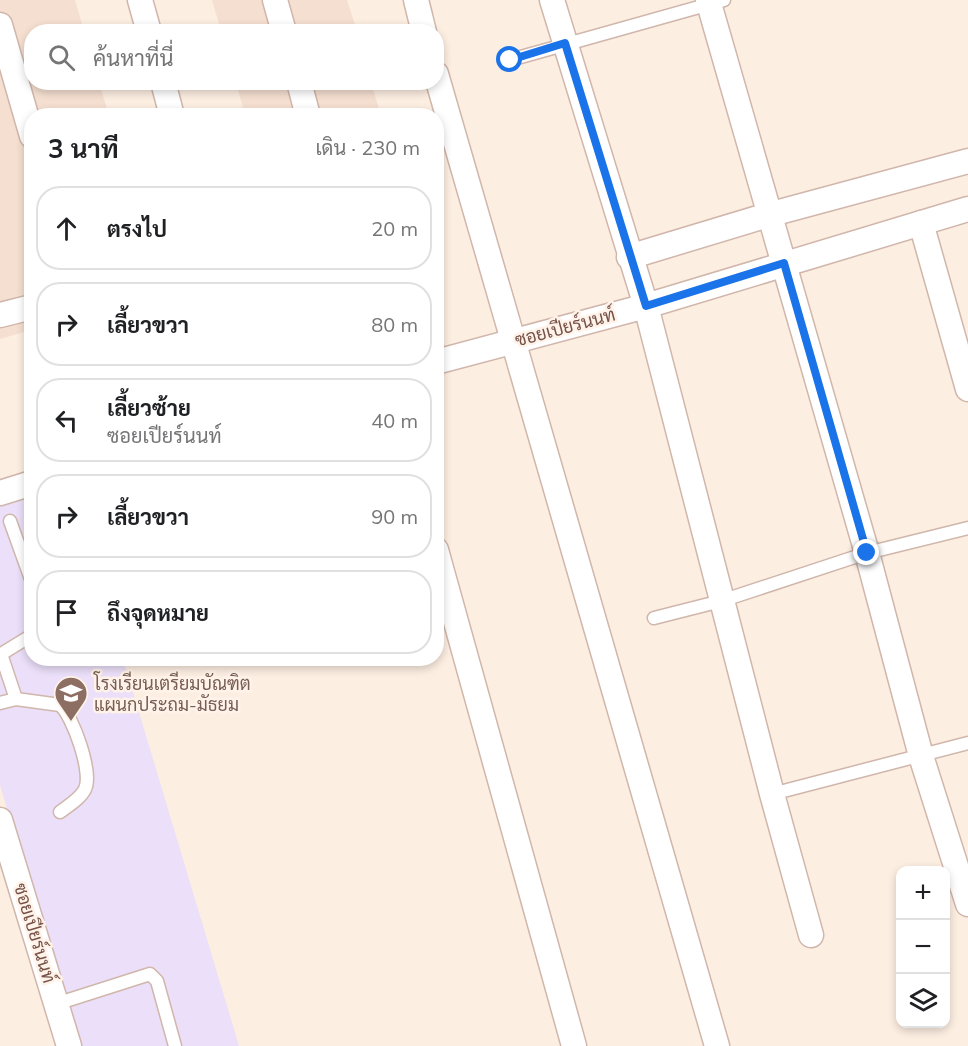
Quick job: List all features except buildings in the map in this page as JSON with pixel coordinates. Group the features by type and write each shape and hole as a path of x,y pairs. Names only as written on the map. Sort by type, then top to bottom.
{"street":[{"path":"140,0 147,24"},
{"path":"275,0 282,24"},
{"path":"416,0 422,24"},
{"path":"552,0 629,257 646,306 721,601 811,935"},
{"path":"713,2 768,215 784,263 867,553 921,756 968,904"},
{"path":"0,25 24,108"},
{"path":"165,90 170,108"},
{"path":"301,90 306,108"},
{"path":"441,90 717,1046"},
{"path":"629,257 768,215 968,161"},
{"name":"ซอยเปียร์นนท์","path":"444,360 646,306 968,209"},
{"path":"921,223 968,389"},
{"path":"0,315 24,309"},
{"path":"0,493 24,486"},
{"path":"444,579 574,1046"},
{"name":"ซอยเปียร์นนท์","path":"0,820 69,1046"}],"lane":[{"path":"510,60 713,2"},
{"path":"10,521 24,560"},
{"path":"654,618 721,601 867,553 968,528"},
{"path":"16,699 2,657 3,653 24,640"},
{"path":"0,703 16,699 60,705 71,719 88,780 84,792 60,812"},
{"path":"772,794 968,743"},
{"path":"56,1004 150,974 157,981 175,1046"}],"shaded area":[{"path":"0,0 75,0 82,24 24,24 24,90 101,90 107,108 24,108 24,332 0,339"},
{"path":"212,0 347,0 355,24 219,24"},
{"path":"238,90 373,90 379,108 243,108"},
{"name":"โรงเรียนเตรียมบัณฑิต แผนกประถม-มัธยม","path":"24,497 24,666 125,666 239,1046 76,1046 0,785 0,505"}],"place":[{"name":"โรงเรียนเตรียมบัณฑิต แผนกประถม-มัธยม","path":"71,722"}],"route":[{"path":"510,60 565,43 629,257 646,306 784,263 867,553"}]}
